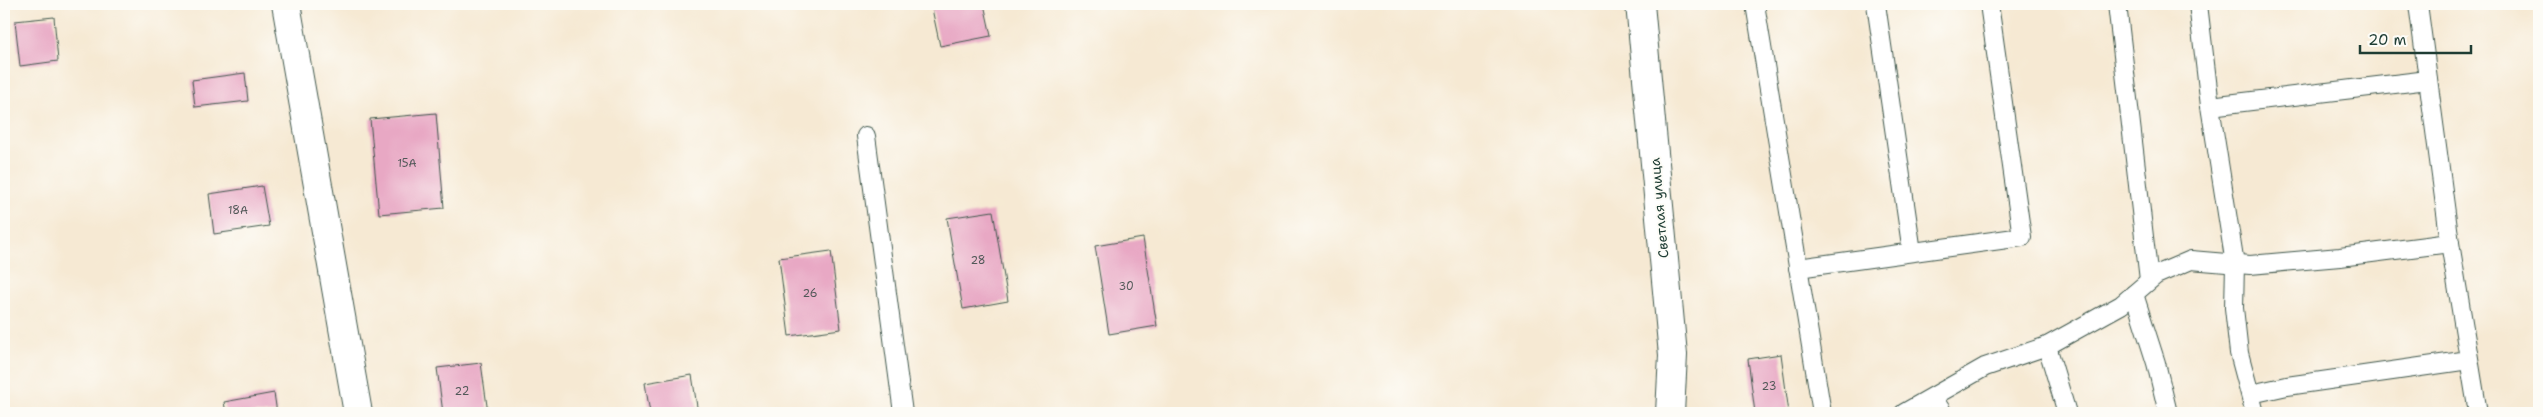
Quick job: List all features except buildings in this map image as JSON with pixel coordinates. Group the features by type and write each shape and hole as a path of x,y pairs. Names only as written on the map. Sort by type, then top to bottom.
{"street":[{"path":"286,4 358,413"},
{"name":"Светлая улица","path":"1640,4 1673,355 1670,413"}],"lane":[{"path":"1755,4 1822,413"},
{"path":"1876,4 1912,252"},
{"path":"1798,268 2022,237 1988,4"},
{"path":"2117,4 2149,280"},
{"path":"2198,4 2210,106 2234,264 2234,308 2239,353 2255,413"},
{"path":"2418,4 2450,243 2478,413"},
{"path":"2210,106 2428,80"},
{"path":"866,136 903,413"},
{"path":"1904,413 1985,367 2047,346 2121,305 2156,275 2191,260 2250,265 2331,258 2450,243"},
{"path":"2134,294 2156,363 2168,413"},
{"path":"2047,346 2068,413"},
{"path":"2251,394 2287,386 2469,360"},
{"path":"1933,398 1944,413"}]}
